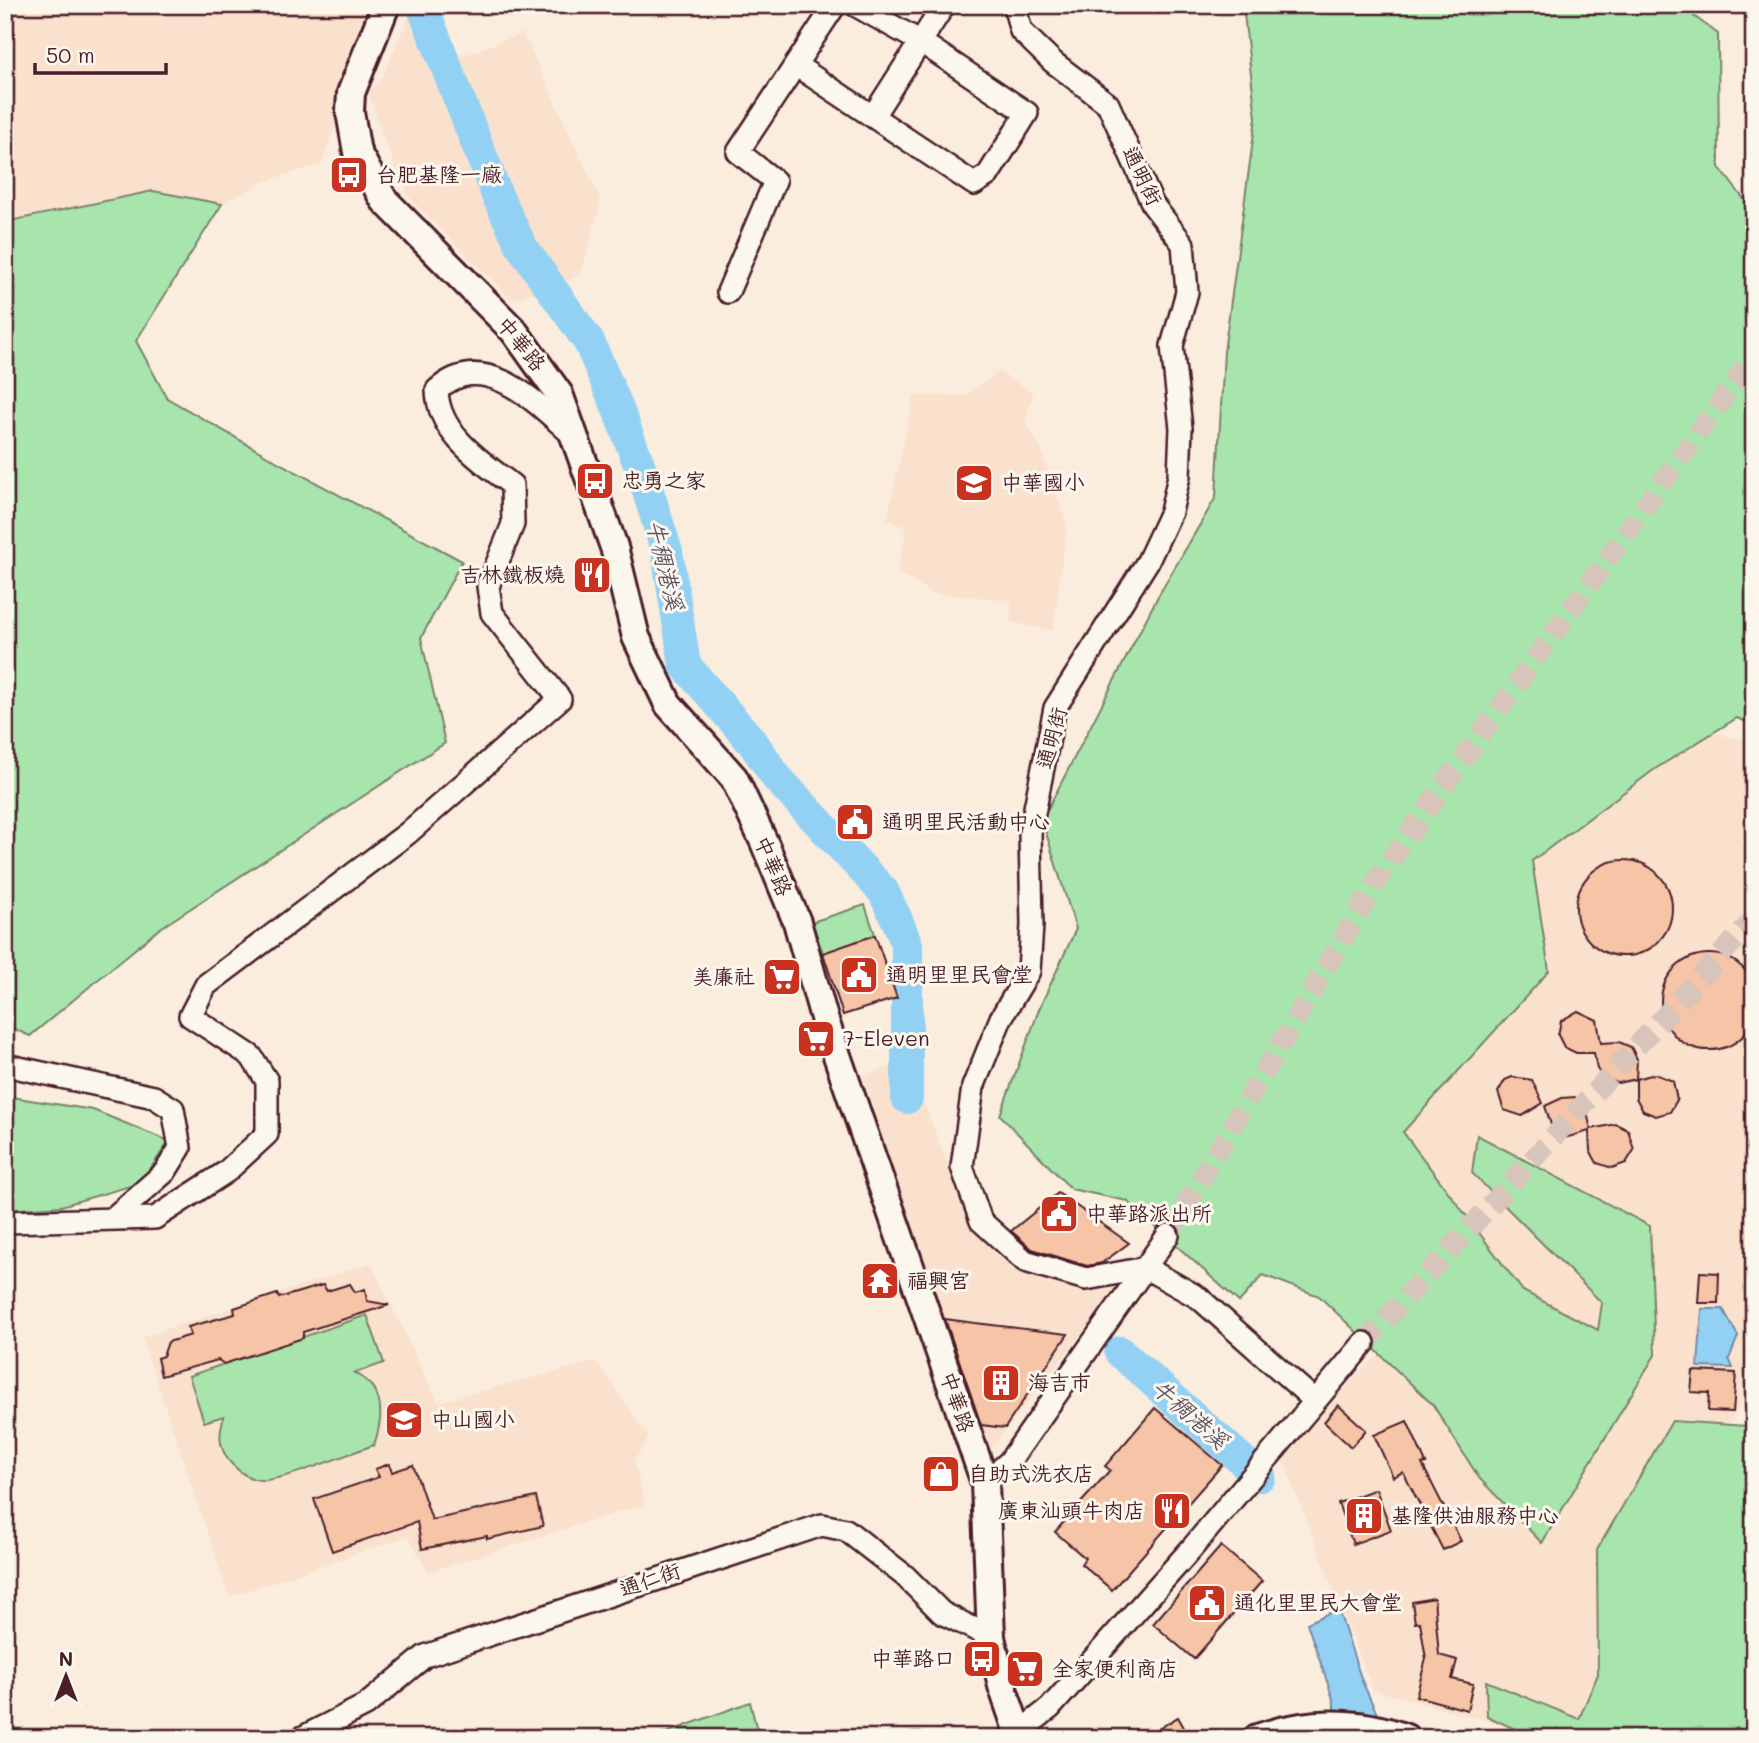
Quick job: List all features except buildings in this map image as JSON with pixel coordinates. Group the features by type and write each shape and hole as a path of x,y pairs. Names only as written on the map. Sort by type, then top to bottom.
{"street":[{"name":"中華路","path":"386,5 354,83 350,113 354,138 373,184 408,226 443,257 514,331 559,394 578,439 614,547 636,637 668,704 734,778 797,922 824,1018 985,1483 991,1637 1002,1686 1019,1735"},
{"path":"728,292 775,181 738,152 835,5"},
{"path":"797,66 974,184 988,174 1027,113 921,42 855,5"},
{"path":"873,116 944,5"},
{"name":"通明街","path":"1012,6 1021,31 1053,62 1108,104 1153,205 1183,243 1187,292 1172,346 1181,428 1179,476 1171,512 1147,561 1055,708 1030,833 1032,925 1029,971 1001,1018 973,1087 962,1167 981,1221 1025,1261 1086,1279 1146,1268"},
{"path":"5,1222 155,1218 226,1172 267,1134 267,1081 251,1056 190,1016 206,985 408,834 560,699 492,613 488,586 513,524 512,485 472,455 452,431 437,403 437,390 451,377 476,374 511,382 578,439"},
{"path":"5,1065 154,1097 173,1110 180,1148 165,1172 113,1219"},
{"path":"985,1483 1009,1462 1168,1235"},
{"path":"1146,1268 1199,1298 1314,1400"},
{"path":"1019,1735 1050,1708 1364,1343"},
{"name":"通仁街","path":"301,1738 366,1705 425,1656 822,1525 846,1530 905,1576 942,1613 991,1637"},
{"path":"1256,1738 1282,1729 1327,1722 1397,1735"}],"shaded area":[{"path":"5,5 373,5 322,164 262,182 222,204 153,191 5,222"},
{"path":"414,5 417,5 451,60 523,33 601,201 581,275 512,300 411,200 386,145 368,92 383,76"},
{"name":"中華國小","path":"999,371 1033,393 1025,421 1040,447 1067,524 1053,631 1010,622 1011,600 934,594 896,572 907,529 887,519 914,395 966,396"},
{"path":"1654,717 1754,743 1754,1376 1574,1738 1550,1738 1373,1690 1279,1450 1369,1363 1443,1307 1317,1121"},
{"path":"907,1062 974,1229 1020,1268 1126,1277 982,1460 863,1075"},
{"name":"中山國小","path":"371,1263 438,1402 597,1361 649,1437 634,1461 645,1504 428,1572 408,1536 229,1597 142,1337"}],"green space":[{"path":"1243,5 1679,5 1718,34 1719,167 1754,212 1754,726 1737,718 1655,769 1532,861 1549,971 1403,1132 1523,1291 1598,1330 1602,1303 1472,1173 1477,1135 1650,1226 1655,1355 1542,1543 1479,1478 1433,1405 1319,1296 1263,1275 1239,1302 1127,1201 1071,1189 1000,1115 1040,1007 1076,929 1042,820 1157,598 1216,497 1224,352 1256,118"},
{"path":"153,191 222,204 136,341 167,398 283,465 462,561 421,638 445,743 159,929 30,1036 5,1025 5,222"},
{"path":"865,905 875,935 823,953 812,922"},
{"path":"5,1096 93,1110 169,1141 141,1183 61,1206 5,1210"},
{"path":"367,1315 384,1363 355,1373 372,1387 380,1404 374,1445 305,1470 266,1480 246,1475 229,1461 221,1445 220,1434 224,1416 204,1422 189,1376"},
{"path":"1754,1360 1754,1738 1534,1738 1487,1716 1486,1681 1579,1719 1598,1674 1597,1550 1672,1421 1747,1426"},
{"path":"750,1702 759,1738 652,1738"}],"water":[{"path":"1702,1309 1723,1309 1738,1336 1729,1359 1733,1368 1698,1367"},
{"path":"1338,1609 1362,1681 1388,1738 1334,1721 1334,1702 1307,1623"}],"waterway":[{"name":"牛稠港溪","path":"422,5 497,195 522,247 589,342 616,404 642,472 667,552 685,665 753,743 777,778 883,891 897,920 907,945 907,1098"},
{"name":"牛稠港溪","path":"1120,1352 1260,1476"}],"tunnel":[{"path":"1168,1235 1384,869 1754,355"},
{"path":"1364,1343 1754,919"}],"place":[{"name":"台肥基隆一廠","path":"349,175"},
{"name":"忠勇之家","path":"595,481"},
{"name":"中華國小","path":"974,483"},
{"name":"吉林鐵板燒","path":"592,575"},
{"name":"通明里民活動中心","path":"855,822"},
{"name":"通明里里民會堂","path":"859,975"},
{"name":"美廉社","path":"782,977"},
{"name":"7-Eleven","path":"816,1039"},
{"name":"中華路派出所","path":"1059,1214"},
{"name":"福興宮","path":"880,1281"},
{"name":"海吉市","path":"1001,1383"},
{"name":"中山國小","path":"404,1420"},
{"name":"自助式洗衣店","path":"941,1474"},
{"name":"廣東汕頭牛肉店","path":"1172,1511"},
{"name":"基隆供油服務中心","path":"1364,1516"},
{"name":"通化里里民大會堂","path":"1207,1603"},
{"name":"中華路口","path":"982,1659"},
{"name":"全家便利商店","path":"1025,1669"}]}
